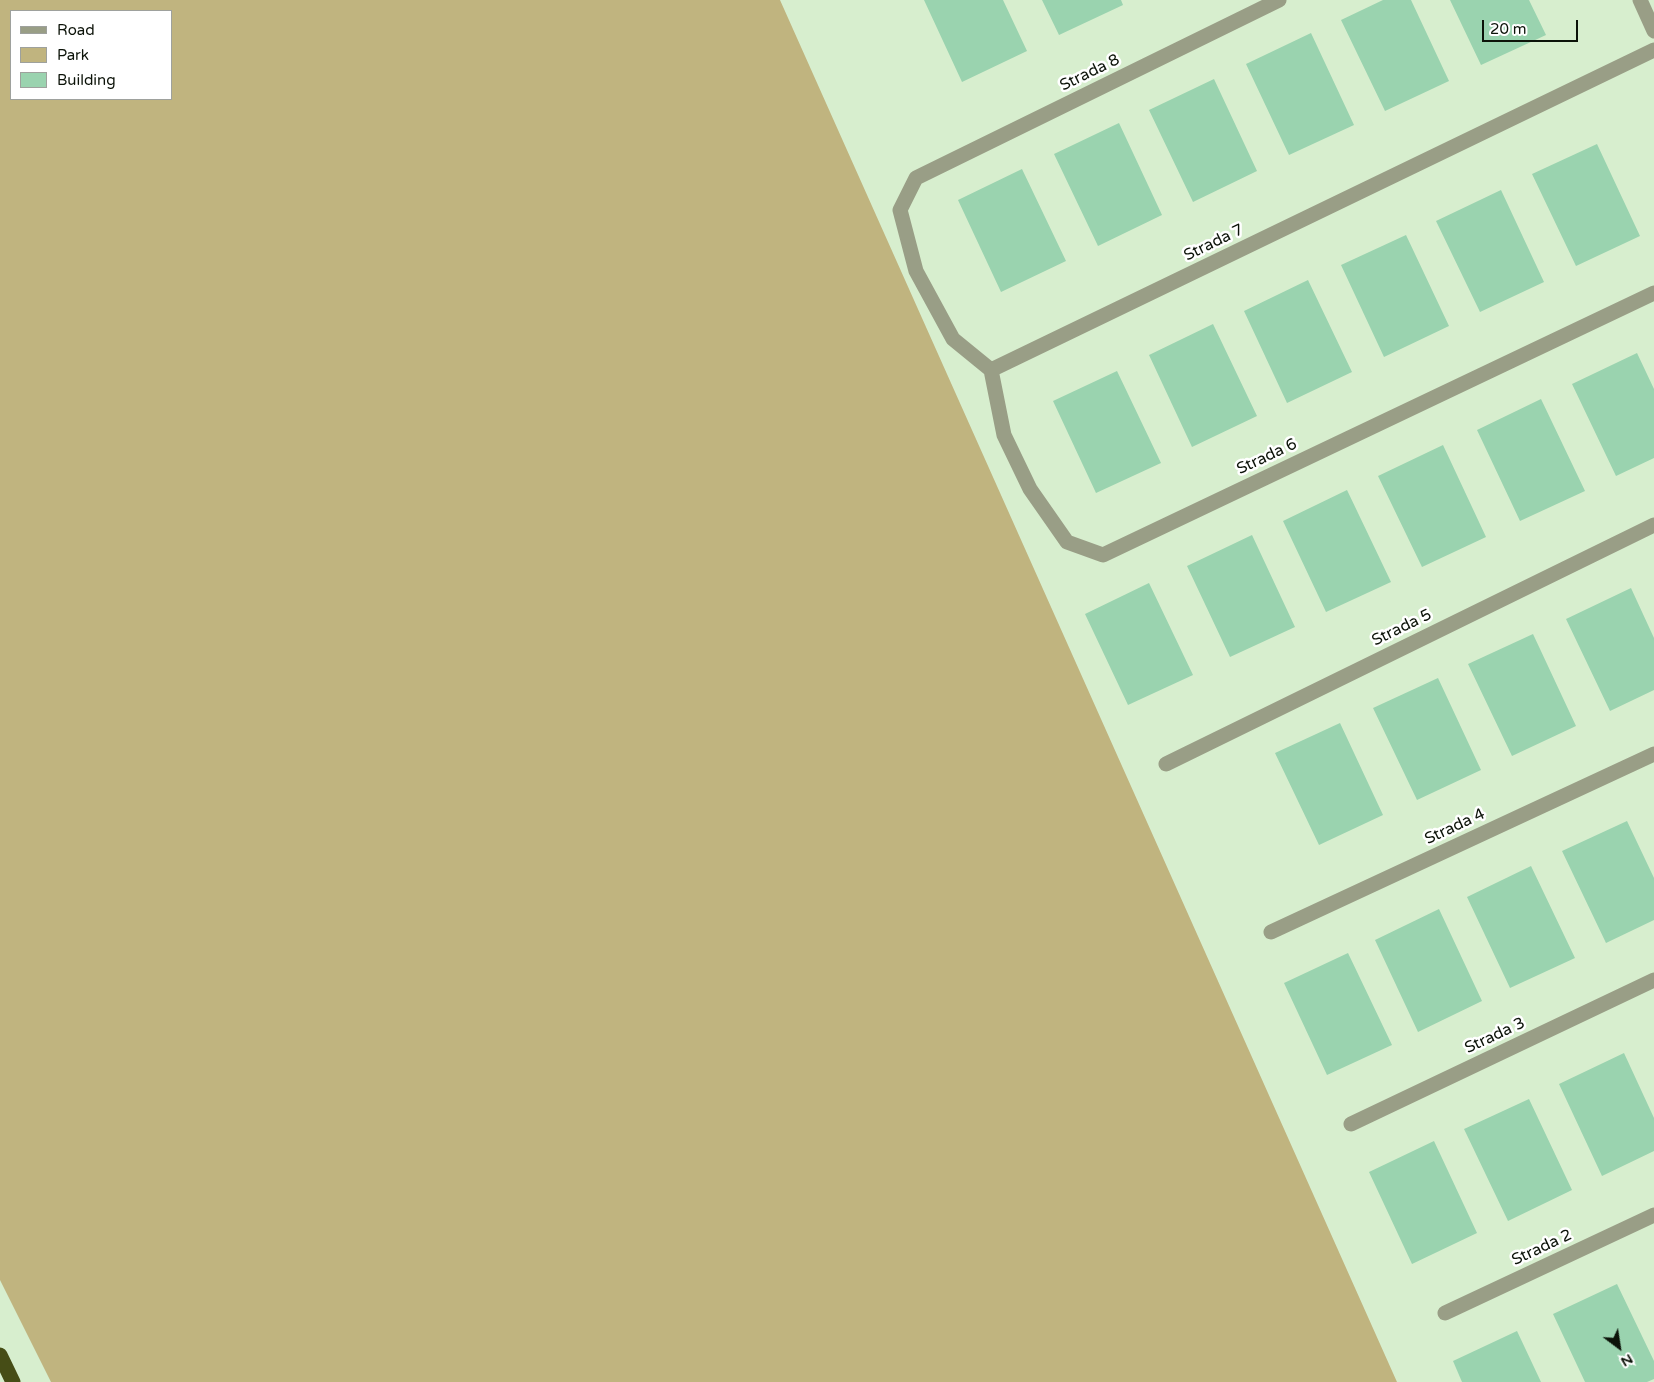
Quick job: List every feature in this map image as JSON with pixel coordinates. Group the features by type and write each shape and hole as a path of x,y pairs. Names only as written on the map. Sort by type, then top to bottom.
{"highway":[{"path":"0,1355 13,1382"}],"street":[{"name":"Strada 8","path":"991,370 953,339 916,271 900,210 916,178 1279,0"},
{"path":"1640,0 1654,31"},
{"name":"Strada 7","path":"991,370 1654,50"},
{"name":"Strada 6","path":"991,370 1004,435 1030,489 1067,542 1103,555 1654,293"},
{"name":"Strada 5","path":"1166,764 1654,525"},
{"name":"Strada 4","path":"1271,932 1654,754"},
{"name":"Strada 3","path":"1351,1124 1654,980"},
{"name":"Strada 2","path":"1445,1313 1654,1215"}],"green space":[{"path":"0,0 780,0 1397,1382 51,1382 0,1280"}],"building":[{"path":"924,0 1003,0 1027,51 962,82"},
{"path":"1042,0 1121,0 1123,5 1059,35"},
{"path":"1383,0 1411,0 1449,81 1385,111 1341,20"},
{"path":"1450,0 1529,0 1546,35 1481,65"},
{"path":"1311,33 1354,125 1289,155 1246,64"},
{"path":"1214,79 1257,171 1193,202 1149,110"},
{"path":"1119,123 1162,215 1098,246 1054,154"},
{"path":"1597,144 1640,236 1576,266 1532,174"},
{"path":"1022,169 1066,261 1001,292 958,200"},
{"path":"1501,190 1544,282 1480,312 1436,221"},
{"path":"1406,235 1449,326 1384,357 1341,265"},
{"path":"1308,280 1352,372 1287,403 1244,311"},
{"path":"1213,324 1257,416 1192,447 1149,355"},
{"path":"1637,353 1654,389 1654,458 1616,476 1572,384"},
{"path":"1117,371 1161,463 1096,493 1053,401"},
{"path":"1541,399 1585,491 1520,521 1477,430"},
{"path":"1443,445 1486,537 1422,567 1378,476"},
{"path":"1347,490 1391,582 1326,612 1283,521"},
{"path":"1252,535 1295,627 1230,657 1187,566"},
{"path":"1149,583 1193,675 1128,705 1085,614"},
{"path":"1631,588 1654,638 1654,690 1610,711 1566,619"},
{"path":"1533,634 1576,726 1512,756 1468,664"},
{"path":"1438,678 1481,770 1417,800 1373,708"},
{"path":"1340,723 1383,815 1319,845 1275,753"},
{"path":"1627,821 1654,878 1654,920 1606,943 1562,851"},
{"path":"1531,866 1575,958 1510,988 1467,897"},
{"path":"1439,909 1482,1001 1418,1032 1375,940"},
{"path":"1348,953 1392,1045 1327,1075 1284,983"},
{"path":"1624,1053 1654,1118 1654,1151 1602,1176 1559,1084"},
{"path":"1529,1099 1572,1190 1508,1221 1464,1129"},
{"path":"1434,1141 1477,1233 1412,1264 1369,1172"},
{"path":"1617,1284 1654,1361 1654,1379 1647,1382 1585,1382 1553,1314"},
{"path":"1517,1331 1541,1382 1462,1382 1453,1361"}]}
